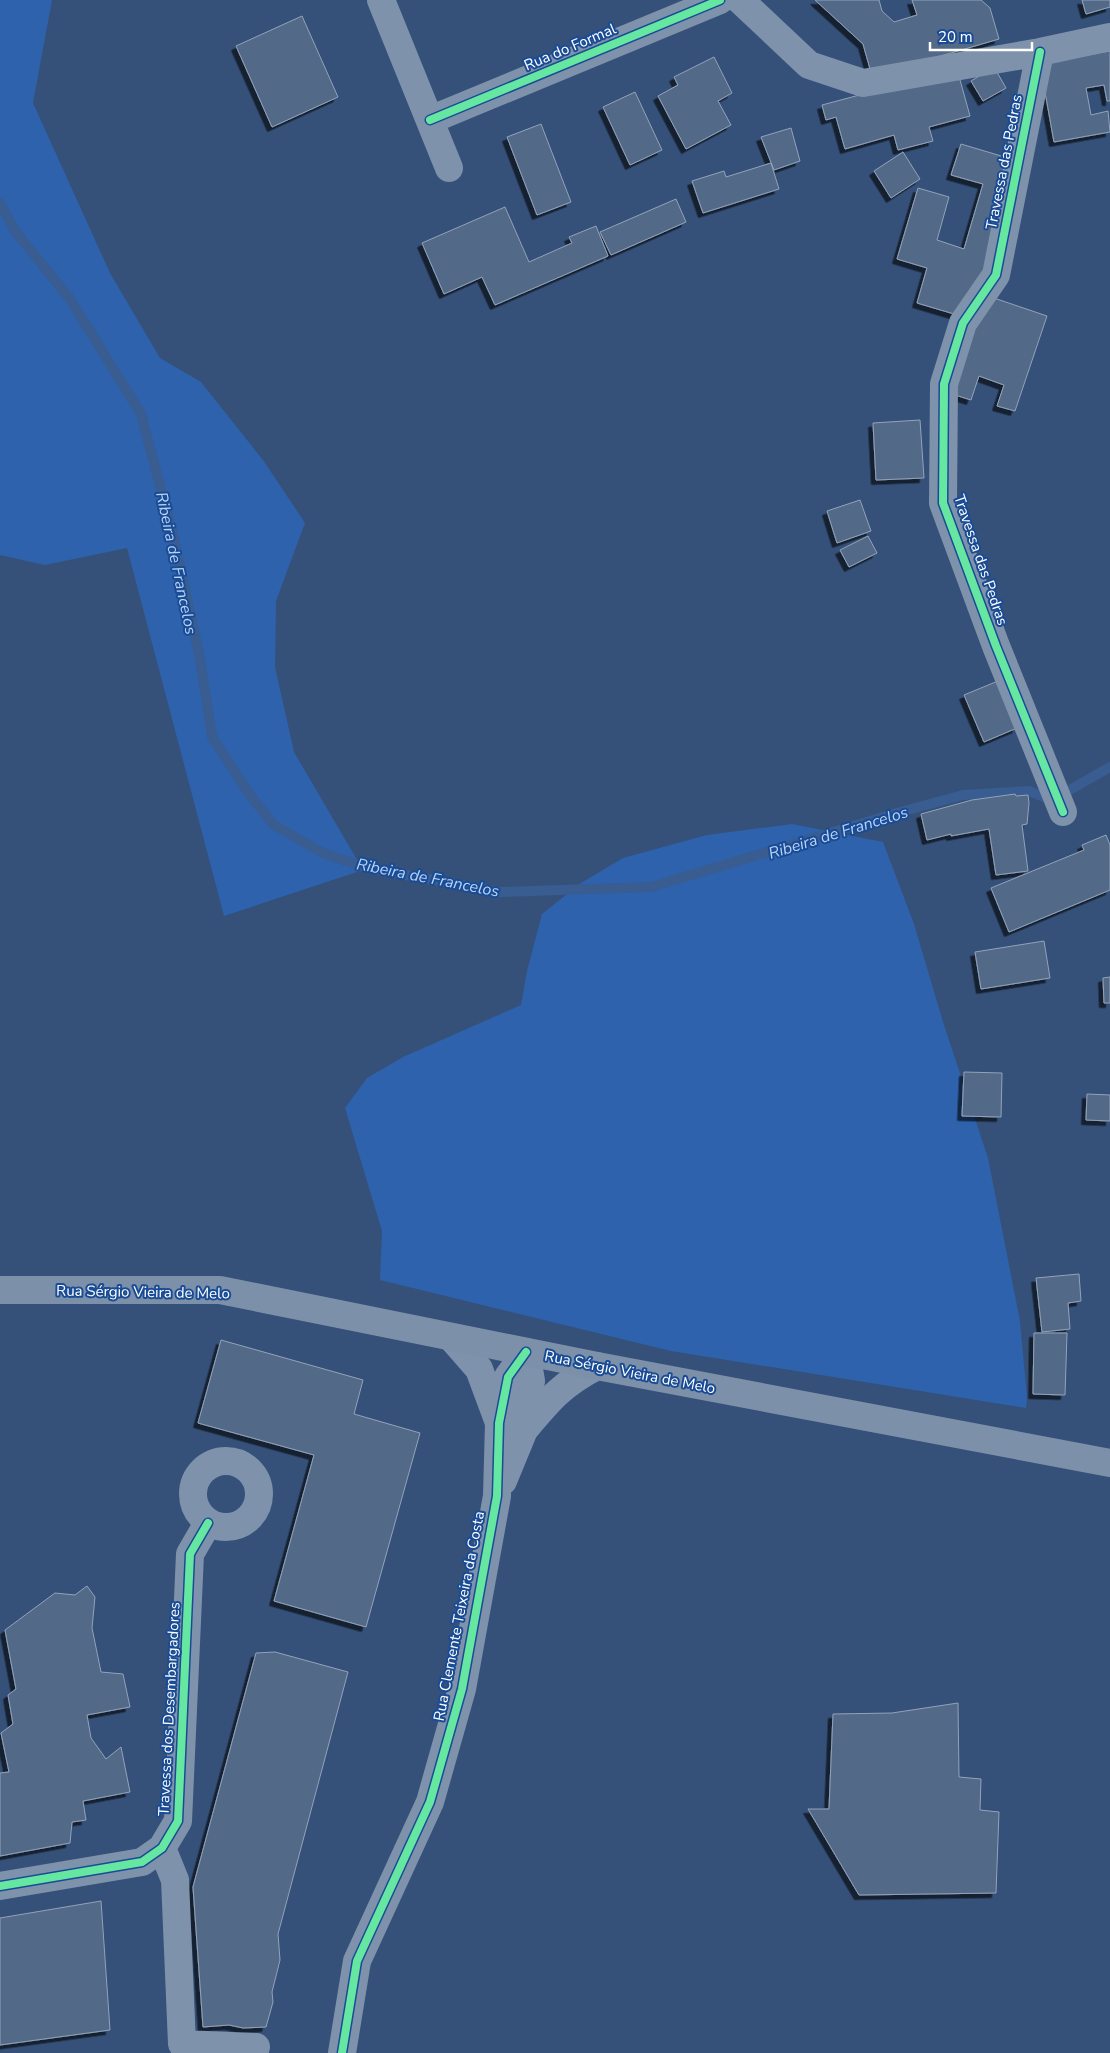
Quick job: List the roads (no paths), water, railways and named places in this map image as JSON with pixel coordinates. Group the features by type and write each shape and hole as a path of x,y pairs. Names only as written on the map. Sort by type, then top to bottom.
{"main road":[{"name":"Rua Sérgio Vieira de Melo","path":"0,1290 220,1290 597,1366 1110,1463"}],"street":[{"path":"381,0 449,168"},
{"name":"Rua do Formal","path":"430,120 720,0"},
{"path":"740,0 809,65 863,83 1040,52 1110,37"},
{"name":"Travessa das Pedras","path":"1040,52 996,275 963,323 944,384 943,502 996,646 1058,798"},
{"name":"Rua Clemente Teixeira da Costa","path":"451,1337 478,1369 512,1426"},
{"name":"Rua Clemente Teixeira da Costa","path":"342,2053 357,1961 430,1802 459,1699 512,1426 508,1377 526,1352"},
{"path":"512,1426 576,1377 597,1366"},
{"name":"Travessa dos Desembargadores","path":"0,1886 142,1862 162,1848 178,1821 190,1554 208,1523"},
{"path":"162,1848 175,1880 182,2044 256,2047"}],"waterway":[{"name":"Ribeira de Francelos","path":"0,203 15,231 70,299 141,414 173,535 200,659 212,737 250,795 274,825 323,853 367,868 500,892 651,887 893,814 963,795 1029,791 1052,800 1110,767"}]}
